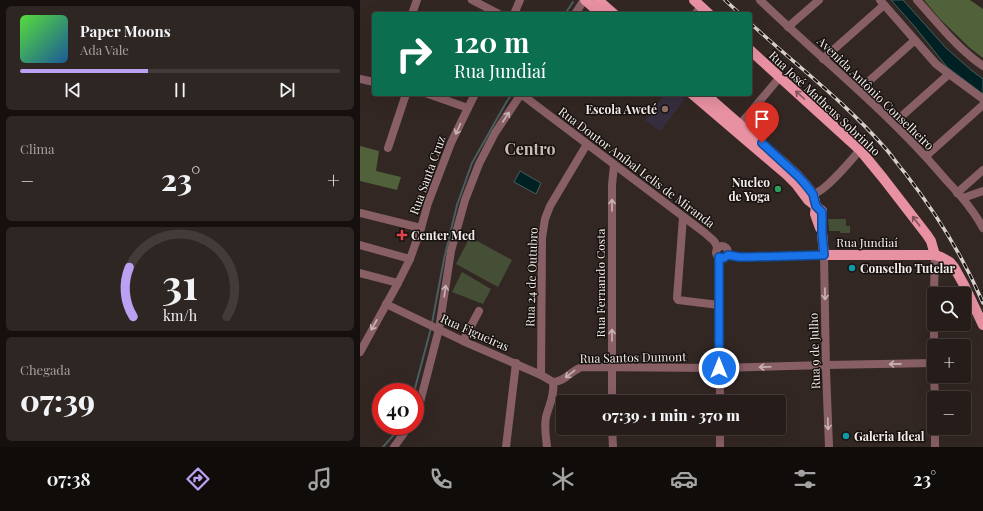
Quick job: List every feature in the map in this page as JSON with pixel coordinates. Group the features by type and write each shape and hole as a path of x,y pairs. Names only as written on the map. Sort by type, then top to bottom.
{"main road":[{"path":"585,0 599,12"},
{"path":"598,0 612,12"},
{"name":"Rua José Matheus Sobrinho","path":"752,52 860,150 884,178 927,235 931,241 935,255"},
{"path":"695,96 798,176 813,194 816,206"},
{"path":"707,96 737,128 796,184 808,200 822,212 824,255"},
{"name":"Rua Jundiaí","path":"824,255 935,255"},
{"path":"935,255 950,262 954,267 983,325"}],"street":[{"path":"413,12 417,0"},
{"path":"472,0 495,12"},
{"path":"515,12 520,0"},
{"path":"576,12 585,0"},
{"name":"Avenida Antônio Conselheiro","path":"760,0 894,123 926,156 971,208 983,228"},
{"path":"788,27 818,0"},
{"path":"917,0 963,50 983,66"},
{"path":"823,58 882,2 936,64 983,99"},
{"path":"859,90 915,40"},
{"path":"894,123 948,74"},
{"path":"737,128 780,77"},
{"path":"360,79 372,82"},
{"path":"388,148 405,96"},
{"path":"434,96 468,108"},
{"name":"Rua Santa Cruz","path":"361,346 398,283 410,259 439,172 451,143 474,96"},
{"path":"424,387 439,329 451,251 465,200 479,164 495,133 520,96"},
{"name":"Rua Doutor Aníbal Lelis de Miranda","path":"524,96 714,241 718,248"},
{"path":"926,156 983,105"},
{"name":"Rua 24 de Outubro","path":"541,375 542,238 545,219 550,206 587,144"},
{"path":"816,206 818,196 860,150"},
{"name":"Rua Fernando Costa","path":"612,395 612,185 614,165"},
{"path":"960,196 983,170"},
{"path":"813,194 826,186"},
{"path":"960,196 983,191"},
{"path":"360,213 421,228"},
{"path":"683,217 677,298 678,300 719,305"},
{"path":"360,245 410,259"},
{"path":"719,257 724,258 728,255 728,249 725,246 721,246 716,251 719,257 720,395"},
{"name":"Rua Jundiaí","path":"728,255 739,257 824,255"},
{"name":"Rua 9 de Julho","path":"824,255 829,447"},
{"path":"934,287 935,255"},
{"path":"360,273 398,283"},
{"name":"Rua Figueiras","path":"386,304 464,341 516,363 553,382"},
{"path":"464,341 479,311"},
{"path":"506,447 516,363"},
{"name":"Rua Santos Dumont","path":"553,382 559,382 576,369 582,368 719,368 927,364"},
{"path":"547,447 545,431 546,419 553,394 553,382"},
{"path":"394,447 403,435"},
{"path":"612,435 613,447"},
{"path":"720,435 720,447"},
{"path":"935,435 935,447"}],"shaded area":[{"name":"Escola Aweté","path":"663,96 681,96 685,99 660,131 645,120"}],"green space":[{"path":"924,0 970,0 983,9 983,58 970,48 939,18"},
{"path":"360,146 379,151 376,171 401,177 397,190 360,181"},
{"path":"828,219 846,219 846,226 850,226 850,233 829,231"},
{"path":"470,237 512,260 498,287 456,264"},
{"path":"462,272 491,289 483,304 452,292"}],"water":[{"path":"891,0 903,0 946,48 983,79 983,94 947,67"},
{"path":"520,171 541,183 536,194 514,182"}],"waterway":[{"path":"566,12 573,2"},
{"path":"432,323 444,259 457,205 472,163 511,96"},
{"path":"416,383 431,328"},
{"path":"383,447 394,435"}],"railway":[{"path":"725,0 738,12"},
{"path":"752,25 837,100 871,132 889,152 948,235 967,268 983,303"}],"place":[{"name":"Escola Aweté","path":"665,109"},
{"name":"Nucleo de Yoga","path":"778,189"},
{"name":"Center Med","path":"402,235"},
{"name":"Conselho Tutelar","path":"852,268"},
{"name":"Galeria Ideal","path":"846,436"}],"district":[{"name":"Centro","path":"530,148"}],"route":[{"path":"719,368 719,257 724,258 728,255 739,257 824,255 822,211 816,206 813,194 798,176 762,143"}]}
